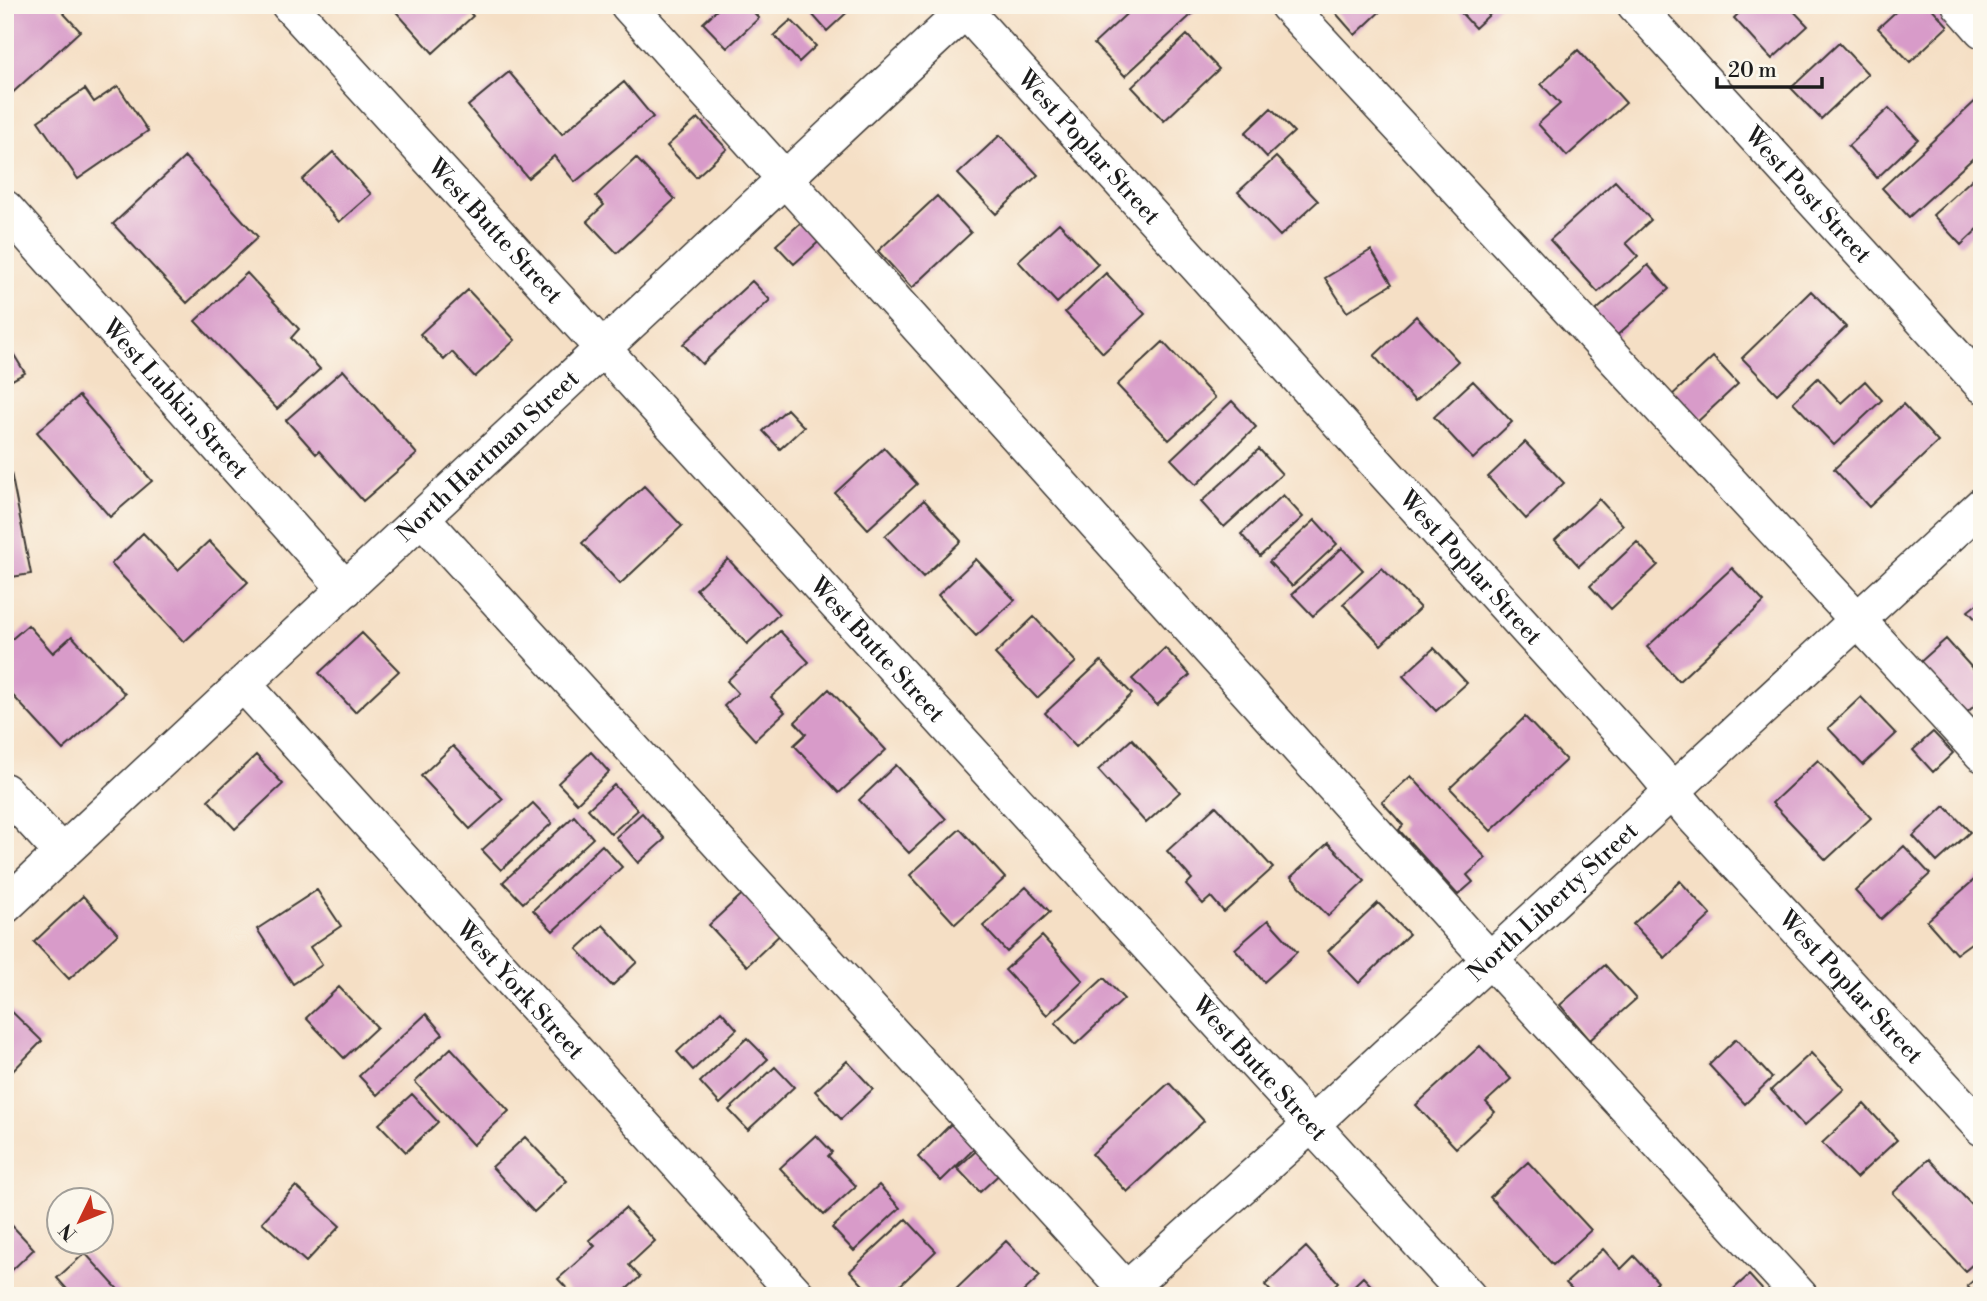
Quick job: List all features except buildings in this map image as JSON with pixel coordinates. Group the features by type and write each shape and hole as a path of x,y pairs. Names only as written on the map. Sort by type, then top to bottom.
{"street":[{"name":"West Butte Street","path":"289,5 1468,1296"},
{"path":"628,5 1490,958 1800,1296"},
{"path":"1287,5 1982,754"},
{"name":"West Post Street","path":"1635,5 1982,385"},
{"path":"1960,5 1982,30"},
{"name":"North Hartman Street","path":"5,906 785,180 965,7"},
{"name":"West Poplar Street","path":"965,7 1673,792 1982,1128"},
{"name":"West Lubkin Street","path":"5,208 346,589"},
{"name":"North Liberty Street","path":"1126,1294 1982,505"},
{"path":"422,518 1126,1294"},
{"name":"West York Street","path":"243,684 798,1296"},
{"path":"5,791 62,853"}]}
